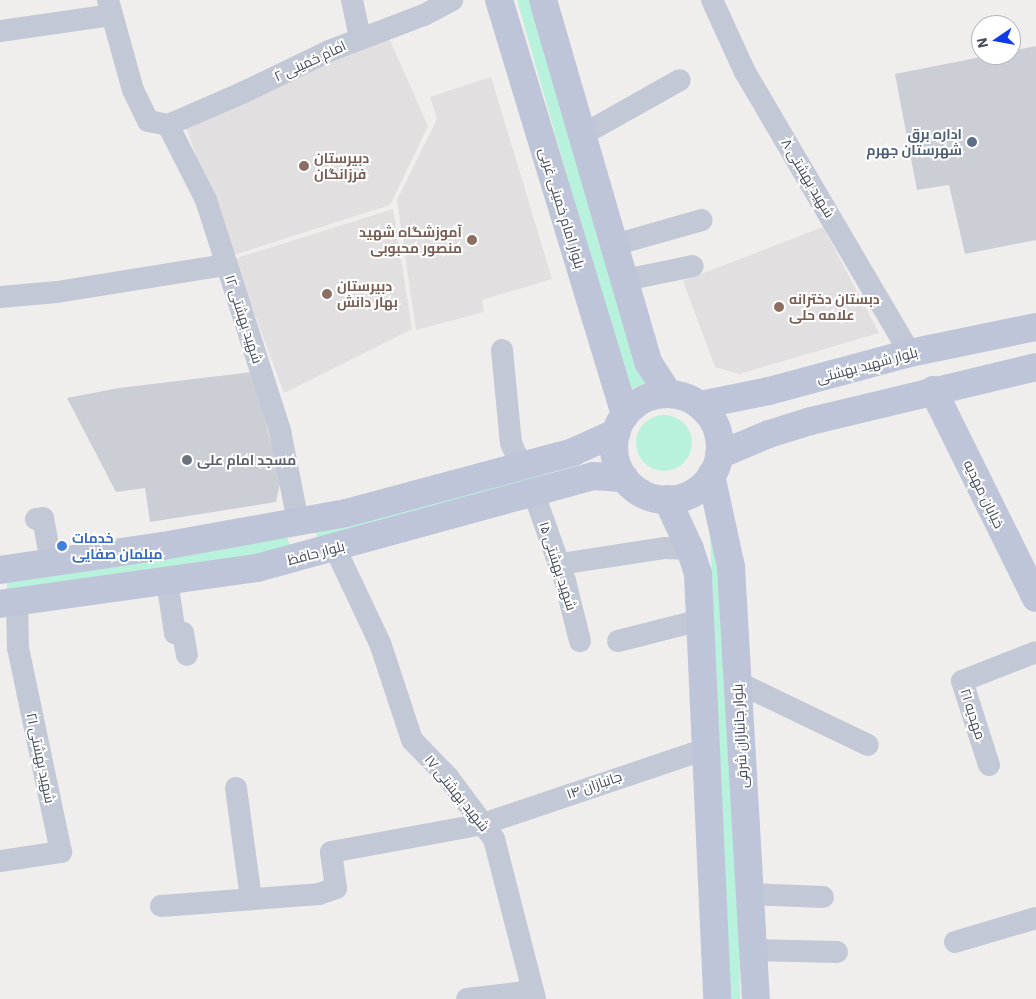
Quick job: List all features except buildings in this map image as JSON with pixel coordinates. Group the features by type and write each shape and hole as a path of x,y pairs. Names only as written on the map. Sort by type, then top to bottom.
{"main road":[{"name":"بلوار امام خمینی غربی","path":"499,0 621,423"},
{"path":"543,0 648,362 669,394"},
{"name":"بلوار شهید بهشتی","path":"700,405 769,391 910,353 1036,327"},
{"path":"715,465 769,434 933,390 1036,367"},
{"name":"خیابان مهدیه","path":"933,390 1036,598"},
{"path":"0,570 163,546 346,513 573,452 621,423 635,404 652,396 669,394 686,397 700,405 714,422 720,439 715,465 700,488 687,496 667,499 640,492 625,478 614,452 621,423"},
{"name":"بلوار جانبازان شرقی","path":"715,465 731,567 756,999"},
{"name":"بلوار حافظ","path":"8,603 257,568 484,508 533,491 593,476 625,478"},
{"path":"667,499 690,549 698,574 717,999"}],"street":[{"path":"352,0 360,39"},
{"name":"امام خمینی ۲","path":"168,125 452,0"},
{"name":"شهید بهشتی ۸","path":"712,0 745,72 910,353"},
{"path":"0,31 110,7 133,90 148,121 168,125"},
{"path":"582,135 680,80"},
{"name":"شهید بهشتی ۱۲","path":"168,125 206,200 280,431 298,521"},
{"path":"614,245 702,220"},
{"path":"0,297 57,292 226,265"},
{"path":"624,280 693,266"},
{"path":"502,350 511,443 522,465"},
{"name":"شهید بهشتی ۱۵","path":"533,491 560,564 580,641"},
{"path":"36,519 43,518 51,562"},
{"name":"شهید بهشتی ۱۷","path":"336,548 380,643 412,740 448,778 494,839 532,997"},
{"path":"560,564 664,548 690,549"},
{"path":"167,581 175,633 183,633 187,655"},
{"name":"شهید بهشتی ۲۱","path":"0,861 61,852 8,603"},
{"path":"618,641 701,620"},
{"name":"مهدیه ۲۱","path":"989,766 962,681 1036,652"},
{"path":"737,682 868,745"},
{"name":"جانبازان ۱۴","path":"251,899 319,894 336,888 331,852 483,824 706,749"},
{"path":"161,906 251,899 236,788"},
{"path":"750,894 823,897"},
{"path":"955,942 1036,918"},
{"path":"753,950 837,952"},
{"path":"468,999 532,997"}],"shaded area":[{"name":"دبیرستان فرزانگان","path":"388,36 428,126 390,205 231,256 186,127"},
{"name":"آموزشگاه شهید منصور محبوبی","path":"491,77 552,279 482,300 484,312 416,330 397,200 437,119 430,97"},
{"name":"دبیرستان بهار دانش","path":"393,209 412,329 284,393 234,259"},
{"name":"دبستان دخترانه علامه حلی","path":"823,227 879,333 739,374 715,367 683,281"}],"green space":[{"path":"517,0 532,0 645,383 628,390"},
{"path":"659,415 669,415 684,423 690,432 692,443 690,454 684,463 669,471 659,471 648,466 641,459 636,448 636,438 641,427 648,420"},
{"path":"543,468 546,479 318,540 315,529"},
{"path":"718,530 739,889 740,999 729,999 710,532"},
{"path":"287,537 291,549 7,591 7,581"}],"place":[{"name":"اداره برق شهرستان جهرم","path":"972,142"},
{"name":"دبیرستان فرزانگان","path":"304,166"},
{"name":"آموزشگاه شهید منصور محبوبی","path":"472,240"},
{"name":"دبیرستان بهار دانش","path":"327,294"},
{"name":"دبستان دخترانه علامه حلی","path":"779,307"},
{"name":"مسجد امام علی","path":"187,460"},
{"name":"خدمات مبلمان صفایی","path":"62,546"}]}
